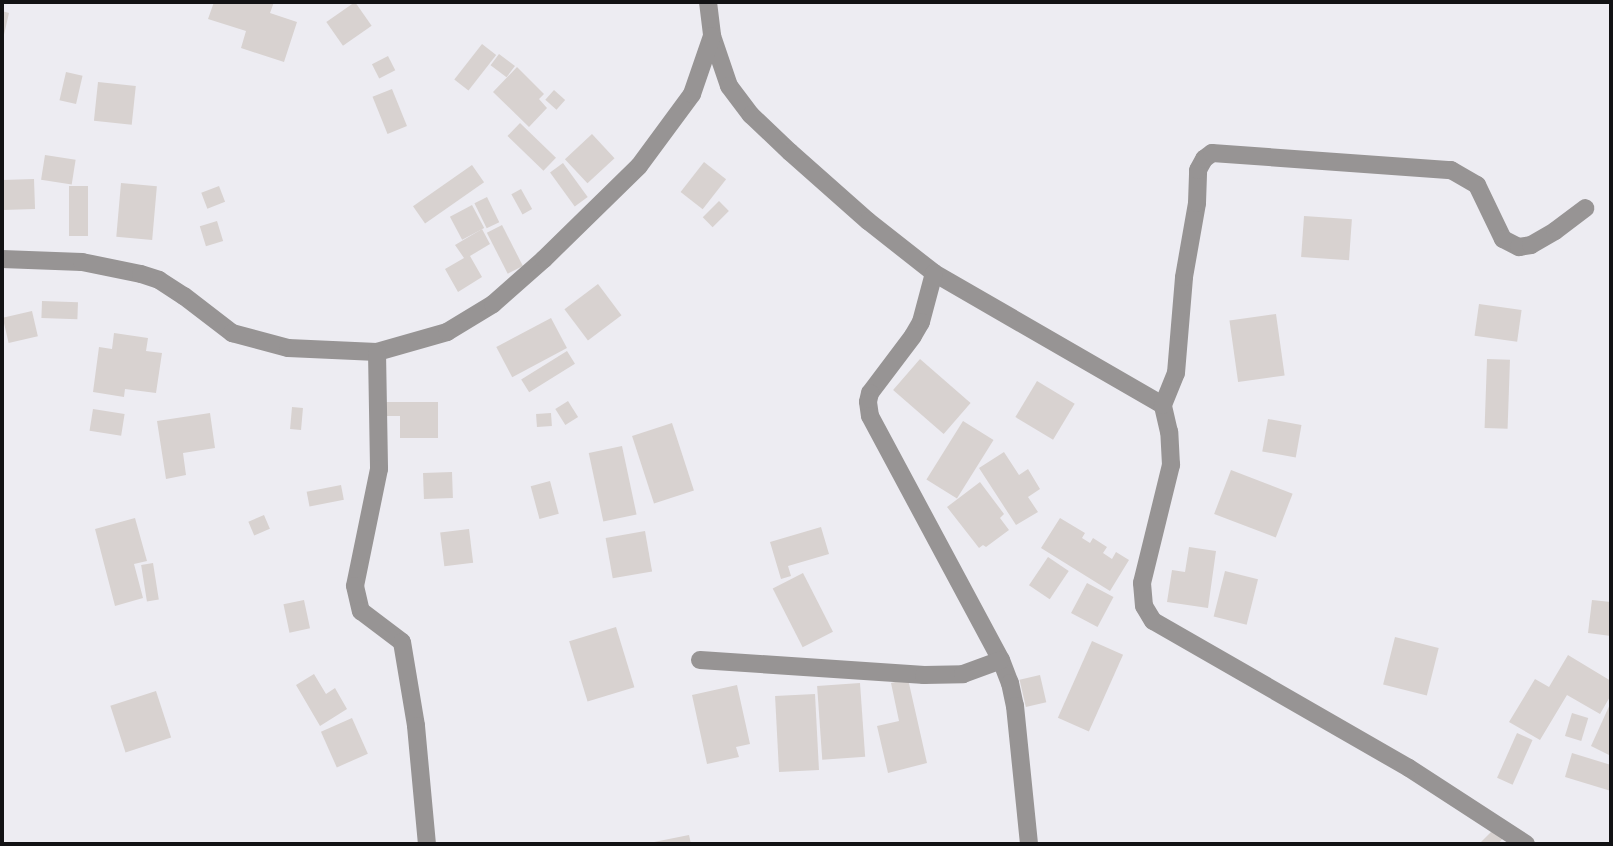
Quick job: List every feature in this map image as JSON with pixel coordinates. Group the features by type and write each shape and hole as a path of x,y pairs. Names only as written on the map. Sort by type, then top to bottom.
{"street":[{"path":"708,2 712,37 730,86 751,116 869,221 934,273 1163,405"},
{"path":"2,259 82,262 141,274 159,280 184,296 232,333 288,348 377,352 447,332 493,304 544,259 639,166 668,131 692,94 712,37"},
{"path":"1526,844 1409,768 1153,621 1144,606 1142,583 1171,465 1163,405 1176,373 1184,277 1197,203 1198,170 1209,155 1451,170 1477,185 1503,239 1519,247 1531,245 1555,231 1585,208"},
{"path":"934,273 921,322 913,337 870,393 870,416 1001,660 1015,706 1029,844"},
{"path":"377,352 379,469 355,586 361,611 402,642 416,726 427,844"},
{"path":"701,660 924,675 964,674 1001,660"}],"building":[{"path":"214,2 274,2 270,13 297,22 284,62 241,48 246,31 208,19"},
{"path":"355,2 372,26 343,46 326,22"},
{"path":"2,11 9,13 3,39 2,39"},
{"path":"482,44 496,55 468,91 454,79"},
{"path":"499,54 515,66 507,77 491,65"},
{"path":"388,56 395,70 379,78 372,64"},
{"path":"517,67 544,94 539,99 547,108 529,127 493,92"},
{"path":"66,72 83,76 76,104 59,100"},
{"path":"98,82 136,86 132,125 94,121"},
{"path":"392,89 407,126 388,134 373,97"},
{"path":"554,90 565,100 556,110 545,100"},
{"path":"520,123 556,158 543,171 507,136"},
{"path":"592,134 615,158 587,183 565,159"},
{"path":"45,155 76,160 72,185 41,180"},
{"path":"704,162 726,179 703,209 681,192"},
{"path":"563,163 588,197 575,206 550,172"},
{"path":"472,165 484,182 425,223 413,206"},
{"path":"34,179 35,209 3,210 2,180"},
{"path":"121,183 157,186 152,240 116,237"},
{"path":"69,186 88,186 88,236 69,236"},
{"path":"219,186 225,202 207,209 201,193"},
{"path":"521,189 532,209 523,214 511,194"},
{"path":"487,197 499,222 487,228 474,203"},
{"path":"719,201 729,211 713,227 703,217"},
{"path":"472,205 484,228 462,240 450,217"},
{"path":"1304,216 1352,219 1349,260 1301,257"},
{"path":"217,221 223,241 206,246 200,226"},
{"path":"502,225 523,266 508,274 487,233"},
{"path":"482,229 490,244 470,256 482,277 458,292 445,269 464,258 455,245"},
{"path":"598,284 621,315 588,340 564,309"},
{"path":"42,301 78,302 77,319 41,318"},
{"path":"1479,304 1522,310 1517,342 1475,336"},
{"path":"32,311 38,336 9,343 3,318"},
{"path":"1276,314 1285,375 1238,382 1229,321"},
{"path":"551,318 567,348 512,377 496,347"},
{"path":"114,333 148,338 146,351 162,353 156,393 125,389 124,397 93,392 99,347 112,349"},
{"path":"567,351 575,364 529,392 521,380"},
{"path":"920,359 971,403 944,434 893,390"},
{"path":"1487,359 1510,360 1508,429 1485,428"},
{"path":"1037,381 1075,404 1053,440 1015,417"},
{"path":"568,401 578,417 565,425 555,409"},
{"path":"386,402 438,402 438,438 400,438 400,416 386,416"},
{"path":"292,407 303,408 301,430 290,429"},
{"path":"93,409 125,414 121,436 90,431"},
{"path":"210,413 215,448 183,453 186,475 166,479 157,421"},
{"path":"551,413 552,426 537,427 536,414"},
{"path":"1268,419 1301,425 1296,457 1262,451"},
{"path":"963,421 994,440 957,499 926,480"},
{"path":"672,423 694,491 654,504 632,436"},
{"path":"622,446 637,514 603,522 589,453"},
{"path":"1004,452 1019,475 1028,469 1040,489 1028,497 1038,512 1016,525 979,468"},
{"path":"1231,470 1293,494 1276,538 1214,514"},
{"path":"452,472 453,498 424,499 423,473"},
{"path":"550,481 559,514 539,519 531,486"},
{"path":"980,482 1004,514 1000,518 1009,530 986,547 983,545 979,548 947,507"},
{"path":"341,485 344,500 310,506 307,492"},
{"path":"264,515 270,529 254,535 248,522"},
{"path":"135,518 147,561 134,564 143,598 115,606 95,529"},
{"path":"1060,518 1085,533 1082,538 1090,543 1093,538 1107,547 1103,553 1112,559 1116,552 1129,560 1110,591 1041,548"},
{"path":"821,527 829,554 788,566 791,576 781,579 770,542"},
{"path":"469,529 473,563 444,566 440,533"},
{"path":"645,531 652,571 613,578 606,538"},
{"path":"1189,547 1216,551 1208,608 1167,602 1172,570 1185,572"},
{"path":"1048,557 1069,571 1050,599 1029,585"},
{"path":"153,563 159,600 147,601 141,565"},
{"path":"1225,571 1258,579 1247,625 1214,617"},
{"path":"803,573 833,632 803,647 773,588"},
{"path":"1087,583 1113,597 1098,627 1071,613"},
{"path":"304,600 310,628 289,633 283,604"},
{"path":"1592,600 1611,602 1611,636 1588,633"},
{"path":"616,627 634,687 588,702 569,641"},
{"path":"1395,637 1439,648 1427,695 1383,685"},
{"path":"1092,641 1123,655 1089,732 1058,718"},
{"path":"1568,655 1611,681 1611,695 1600,714 1567,695 1540,740 1509,722 1535,679 1549,687"},
{"path":"314,674 326,694 335,688 347,709 320,726 296,685"},
{"path":"1040,675 1046,702 1026,707 1020,680"},
{"path":"908,679 927,763 888,773 877,726 899,721 891,683"},
{"path":"860,683 865,757 822,760 817,686"},
{"path":"737,685 750,744 736,747 739,757 707,764 692,695"},
{"path":"156,691 171,738 125,752 110,706"},
{"path":"815,694 819,770 779,772 775,696"},
{"path":"1611,702 1611,756 1591,746"},
{"path":"1572,713 1588,718 1581,741 1565,736"},
{"path":"352,718 368,754 337,767 321,732"},
{"path":"1517,733 1533,740 1513,785 1497,778"},
{"path":"1572,753 1611,765 1611,791 1565,777"},
{"path":"1495,828 1504,837 1498,844 1479,844"},
{"path":"689,835 691,844 649,844 649,843"}]}
